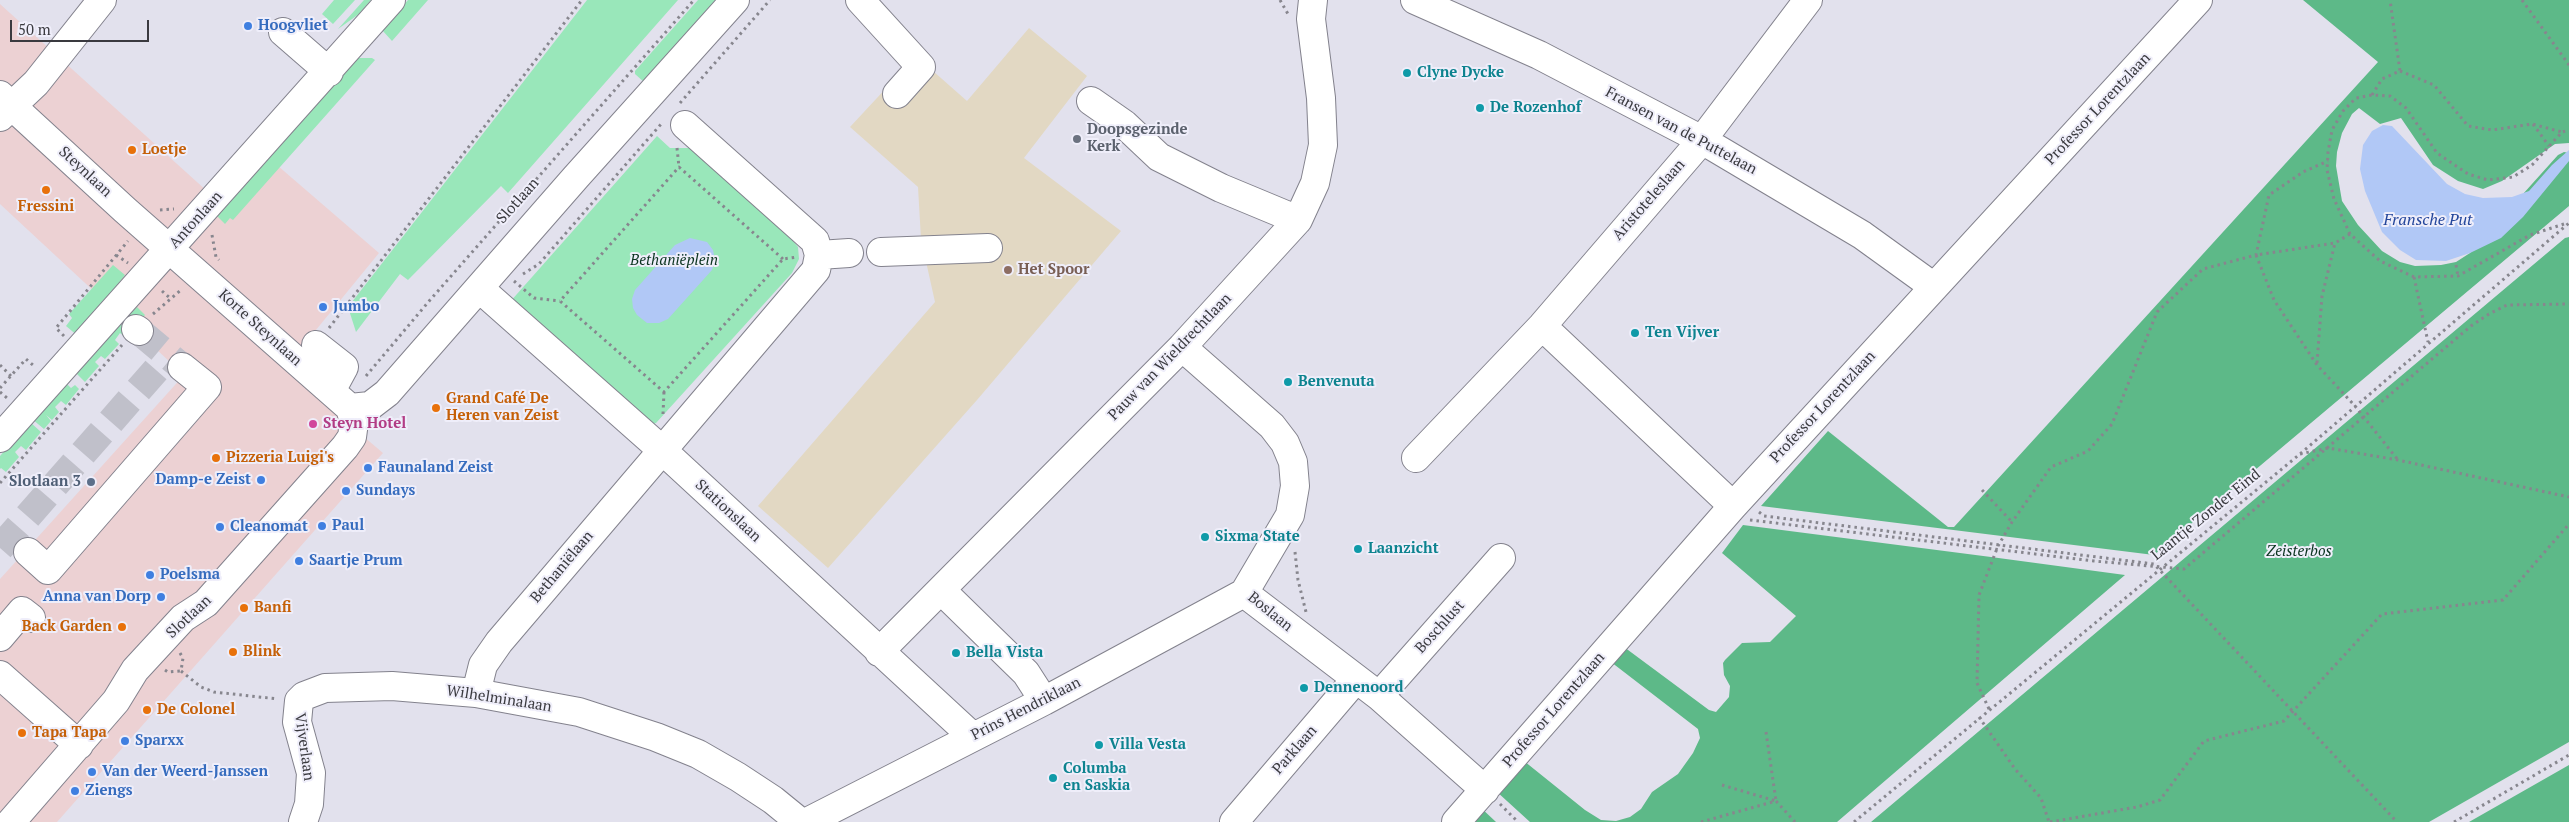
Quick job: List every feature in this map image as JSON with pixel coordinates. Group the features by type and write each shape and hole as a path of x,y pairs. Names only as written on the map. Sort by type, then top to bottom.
{"street":[{"path":"4,106 36,83 102,0"},
{"name":"Antonlaan","path":"0,438 391,0"},
{"name":"Slotlaan","path":"341,399 370,406 387,393 735,0"},
{"path":"860,0 921,67 897,94"},
{"name":"Pauw van Wieldrechtlaan","path":"879,652 942,591 1182,347 1298,220 1315,183 1323,145 1322,98 1311,19 1313,0"},
{"name":"Fransen van de Puttelaan","path":"1415,0 1539,55 1702,140 1862,235 1934,287"},
{"name":"Aristoteleslaan","path":"1416,458 1542,326 1702,140 1808,0"},
{"name":"Professor Lorentzlaan","path":"1456,822 1737,501 2198,0"},
{"path":"283,32 328,72"},
{"path":"1091,101 1124,124 1159,157 1221,188 1298,220"},
{"name":"Steynlaan","path":"4,106 170,248"},
{"path":"662,450 816,270 818,254 815,241 676,124"},
{"name":"Korte Steynlaan","path":"170,248 212,265 341,399"},
{"path":"881,252 988,248"},
{"path":"818,254 849,253"},
{"name":"Stationslaan","path":"479,288 662,450 879,652 974,737"},
{"path":"1542,326 1737,501"},
{"path":"316,345 344,367 341,399"},
{"name":"Boslaan","path":"1182,347 1272,426 1285,443 1293,462 1295,486 1290,515 1244,593 1379,696 1485,790"},
{"path":"28,552 48,570 198,398 207,387 182,367"},
{"name":"Slotlaan","path":"11,822 116,701 135,670 183,618 206,603 350,442 354,426 341,399"},
{"name":"Bethaniëlaan","path":"476,693 483,665 499,642 662,450"},
{"name":"Boschlust","path":"1379,696 1501,558"},
{"path":"942,591 1026,673 1044,701"},
{"name":"Prins Hendriklaan","path":"807,822 1044,701 1244,593"},
{"path":"0,637 22,611 31,618"},
{"path":"0,675 79,745"},
{"name":"Parklaan","path":"1234,822 1356,679"},
{"name":"Wilhelminalaan","path":"298,701 310,692 343,686 392,686 476,693 579,712 656,736 698,754 773,800 800,822"},
{"name":"Vijverlaan","path":"298,701 297,722 310,773 309,804 303,822"}],"path":[{"path":"316,345 582,0"},
{"name":"Slotlaan","path":"341,399 367,374 694,0"},
{"path":"479,288 515,278 539,264 676,124 770,0"},
{"path":"2390,0 2400,71"},
{"path":"2522,0 2569,65"},
{"path":"2372,95 2382,78 2400,71 2434,85 2468,126 2492,130 2532,124 2562,132 2569,130"},
{"path":"2562,132 2532,164 2513,178 2488,180 2468,174 2437,153 2406,108 2390,96 2372,95 2356,98 2343,111 2332,130 2328,162 2334,199 2350,234 2380,261 2414,277 2458,276 2530,235 2568,223"},
{"path":"534,298 560,301 664,392 783,258 679,167 676,124"},
{"path":"2532,124 2549,146"},
{"path":"2328,162 2303,172 2269,195 2256,255 2274,300 2317,365 2355,406 2398,460"},
{"path":"560,301 679,167"},
{"path":"0,483 138,330 212,265 212,233 182,209 155,210 56,328 65,337 60,343"},
{"name":"Laantje Zonder Eind","path":"1854,822 2159,568 2300,454 2568,223"},
{"path":"1989,709 1977,683 1978,595 1998,548 2012,522 2051,468 2088,451 2112,424 2157,312 2203,269 2256,255 2335,243 2350,234"},
{"path":"2317,365 2322,296 2335,243"},
{"path":"2456,265 2458,276"},
{"path":"2414,277 2428,343"},
{"path":"2159,568 2184,569 2365,418 2471,326 2489,314 2507,305 2569,304"},
{"path":"0,388 26,359 36,368"},
{"path":"31,374 42,362"},
{"path":"0,365 12,376"},
{"path":"0,392 8,399"},
{"path":"4,404 14,393"},
{"path":"2300,454 2328,448 2398,460 2569,497"},
{"path":"1982,490 2012,522"},
{"path":"1737,501 1764,516 1998,548"},
{"path":"1737,501 1747,519 2154,564 2397,822"},
{"path":"1980,717 2015,769 2041,798 2050,822 2137,807 2160,800 2204,740 2284,720 2382,614 2503,600 2569,524"},
{"path":"1295,549 1298,580 1309,619"},
{"path":"181,671 201,687 214,692 298,701"},
{"path":"1766,732 1776,801"},
{"path":"2454,822 2569,755"},
{"path":"1722,785 1776,801 1795,822"},
{"path":"1701,822 1776,801"}],"shaded area":[{"path":"0,4 218,201 263,153 379,253 284,369 383,453 57,822 0,822 0,579 184,375 0,204"},
{"path":"1029,28 1087,76 1024,158 1121,231 977,400 828,568 758,506 935,302 921,239 918,187 850,127 916,56 967,101"}],"green space":[{"path":"334,0 355,0 333,24 322,14"},
{"path":"364,0 371,0 359,14 338,29"},
{"path":"408,0 428,0 392,41 382,30"},
{"path":"587,0 678,0 508,193 501,186 408,280 400,274 356,332 348,307"},
{"path":"698,0 720,0 645,83 635,74 635,71"},
{"path":"2303,0 2569,0 2569,143 2555,144 2502,181 2483,189 2458,181 2433,165 2401,118 2380,124 2359,108 2352,114 2342,133 2337,152 2336,166 2342,201 2358,225 2382,251 2400,262 2415,266 2441,265 2456,262 2470,253 2558,155 2564,152 2569,153 2569,206 2154,555 1761,506 1828,431 1948,527 1954,527 2378,62"},
{"path":"357,58 372,58 375,60 233,220 230,218 225,224 217,216"},
{"name":"Bethaniëplein","path":"657,136 670,148 691,148 789,236 798,247 799,259 792,273 656,423 649,426 509,303"},
{"name":"Zeisterbos","path":"2569,237 2569,742 2429,822 1871,822 2565,238"},
{"path":"113,265 125,275 78,336 66,326 72,318 69,314"},
{"path":"137,307 145,315 125,337 120,333 115,340 119,344 105,359 101,356 95,362 99,366 85,382 75,372"},
{"path":"65,382 71,388 75,385 79,389 66,405 61,401 55,407 59,412 52,420 46,415 51,421 44,429 32,419"},
{"path":"30,422 41,432 26,450 21,446 15,452 19,457 6,472 0,469 0,456"},
{"path":"1743,525 2125,575 1837,822 1530,822 1496,791 1524,761 1585,810 1601,820 1616,821 1630,817 1641,809 1652,792 1678,774 1693,753 1700,738 1698,729 1611,662 1624,647 1709,710 1716,712 1729,697 1730,686 1724,675 1723,663 1725,660 1742,643 1770,642 1796,616 1722,553"},
{"path":"2569,765 2569,822 2469,822"},
{"path":"1479,806 1496,822 1463,822"}],"water":[{"name":"Fransche Put","path":"2383,125 2392,126 2447,184 2465,194 2483,198 2512,197 2529,191 2552,165 2569,150 2569,161 2523,217 2501,238 2470,253 2446,261 2416,260 2400,250 2382,232 2365,191 2360,169 2363,145 2372,131"},
{"path":"690,238 707,242 713,250 715,260 712,270 668,319 659,323 647,323 637,315 633,308 632,299 635,290 675,245"}],"tunnel":[{"path":"139,331 182,367"},
{"path":"0,548 156,370"}],"place":[{"name":"Hoogvliet","path":"248,26"},
{"name":"Clyne Dycke","path":"1407,73"},
{"name":"De Rozenhof","path":"1480,108"},
{"name":"Doopsgezinde Kerk","path":"1077,139"},
{"name":"Loetje","path":"132,150"},
{"name":"Fressini","path":"46,190"},
{"name":"Het Spoor","path":"1008,270"},
{"name":"Jumbo","path":"323,307"},
{"name":"Ten Vijver","path":"1635,333"},
{"name":"Benvenuta","path":"1288,382"},
{"name":"Grand Café De Heren van Zeist","path":"436,408"},
{"name":"Steyn Hotel","path":"313,424"},
{"name":"Pizzeria Luigi's","path":"216,458"},
{"name":"Faunaland Zeist","path":"368,468"},
{"name":"Damp-e Zeist","path":"261,480"},
{"name":"Slotlaan 3","path":"91,482"},
{"name":"Sundays","path":"346,491"},
{"name":"Paul","path":"322,526"},
{"name":"Cleanomat","path":"220,527"},
{"name":"Sixma State","path":"1205,537"},
{"name":"Laanzicht","path":"1358,549"},
{"name":"Saartje Prum","path":"299,561"},
{"name":"Poelsma","path":"150,575"},
{"name":"Anna van Dorp","path":"161,597"},
{"name":"Banfi","path":"244,608"},
{"name":"Back Garden","path":"122,627"},
{"name":"Blink","path":"233,652"},
{"name":"Bella Vista","path":"956,653"},
{"name":"Dennenoord","path":"1304,688"},
{"name":"De Colonel","path":"147,710"},
{"name":"Tapa Tapa","path":"22,733"},
{"name":"Sparxx","path":"125,741"},
{"name":"Villa Vesta","path":"1099,745"},
{"name":"Van der Weerd-Janssen","path":"92,772"},
{"name":"Columba en Saskia","path":"1053,778"},
{"name":"Ziengs","path":"75,791"}]}
